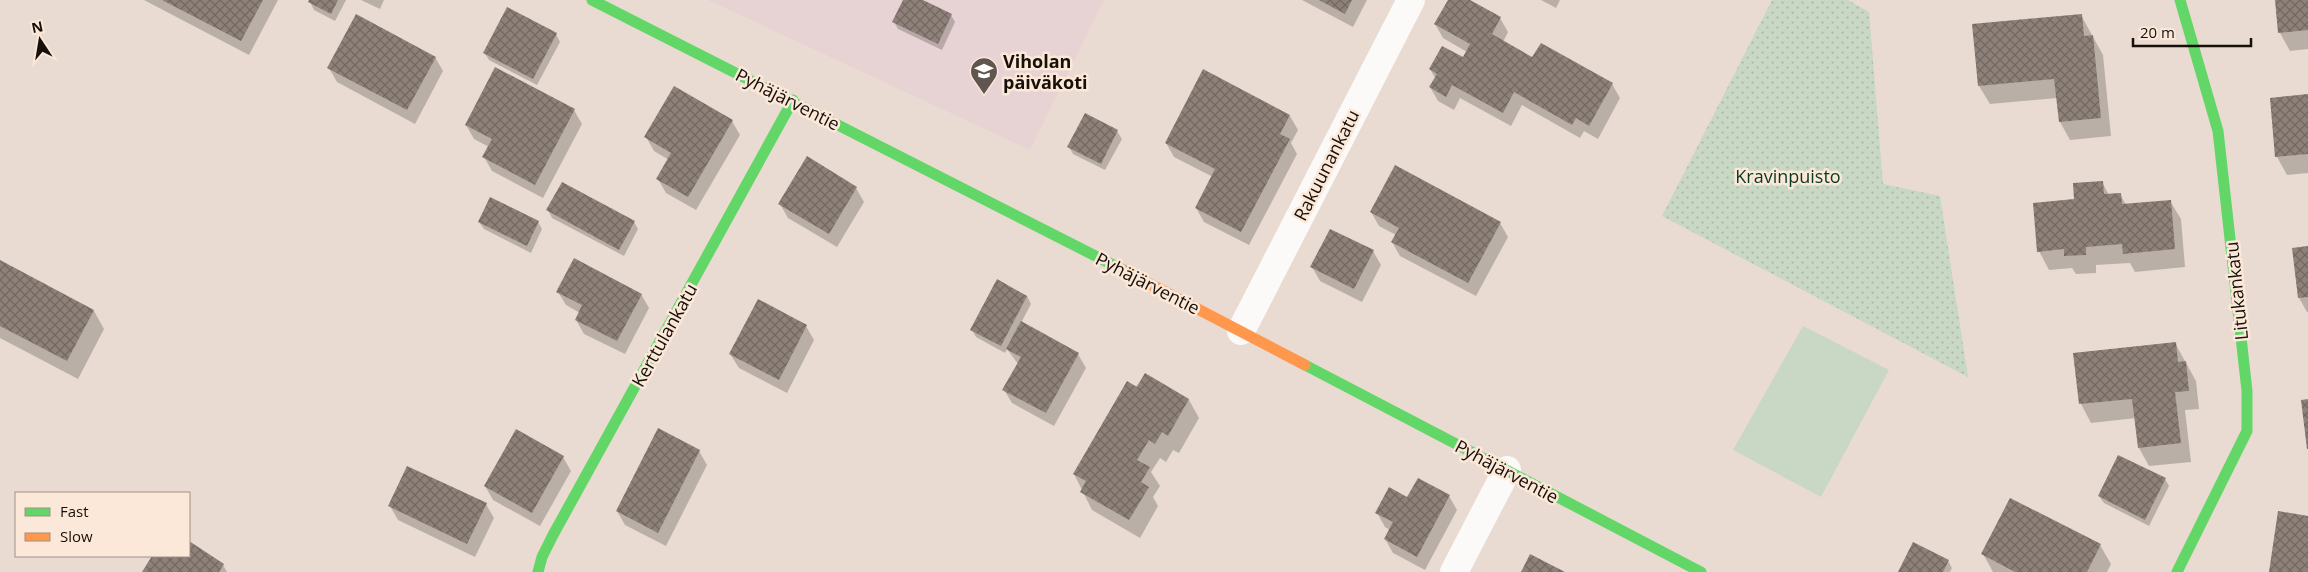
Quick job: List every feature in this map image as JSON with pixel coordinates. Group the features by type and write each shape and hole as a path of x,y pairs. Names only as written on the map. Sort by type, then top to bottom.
{"street":[{"name":"Pyhäjärventie","path":"592,0 793,100 1702,572"},
{"name":"Rakuunankatu","path":"1241,331 1411,0"},
{"name":"Litukankatu","path":"2177,572 2247,431 2247,391 2218,130 2180,0"},
{"name":"Kerttulankatu","path":"538,572 542,557 553,535 793,100"},
{"path":"1454,572 1507,470"}],"shaded area":[{"name":"Viholan päiväkoti","path":"708,0 1104,0 1030,150"}],"green space":[{"name":"Kravinpuisto","path":"1772,0 1848,0 1869,12 1883,184 1940,196 1968,377 1662,216"},
{"path":"1803,326 1889,370 1821,497 1733,450"}],"building":[{"path":"162,0 263,0 241,41"},
{"path":"309,0 338,0 331,14 308,2"},
{"path":"903,0 923,0 952,14 938,44 892,22"},
{"path":"1319,0 1352,0 1345,14"},
{"path":"1448,0 1470,0 1501,17 1492,34 1532,57 1541,43 1613,83 1589,126 1576,118 1572,125 1514,92 1503,113 1452,85 1446,97 1429,87 1437,74 1429,69 1442,46 1463,57 1470,44 1434,24"},
{"path":"2275,0 2308,0 2308,30 2278,33"},
{"path":"507,7 557,33 533,79 483,53"},
{"path":"356,14 436,57 407,110 327,68"},
{"path":"2082,14 2084,36 2093,35 2101,118 2059,122 2054,79 1978,86 1972,24"},
{"path":"495,67 575,109 535,185 482,157 492,139 465,125"},
{"path":"1203,69 1290,115 1280,134 1290,139 1241,232 1195,208 1215,169 1165,143"},
{"path":"674,86 733,120 688,197 656,179 671,153 644,137"},
{"path":"2308,94 2308,154 2275,157 2270,98"},
{"path":"1085,113 1118,130 1101,164 1067,147"},
{"path":"807,156 857,187 829,234 778,204"},
{"path":"1395,165 1501,222 1468,283 1391,242 1399,228 1370,212"},
{"path":"2103,181 2104,194 2121,193 2122,204 2171,200 2175,249 2123,254 2122,244 2086,247 2086,255 2064,256 2064,249 2037,252 2033,203 2074,199 2073,183"},
{"path":"562,182 635,221 619,250 546,210"},
{"path":"490,197 539,221 527,246 478,222"},
{"path":"1330,229 1374,250 1354,289 1310,267"},
{"path":"2308,246 2308,297 2298,298 2292,248"},
{"path":"574,258 642,294 617,341 575,320 582,305 556,292"},
{"path":"0,260 94,310 67,361 0,326"},
{"path":"997,279 1027,296 1001,346 970,330"},
{"path":"758,299 807,325 779,380 729,354"},
{"path":"1021,321 1079,353 1046,413 1002,390 1021,357 1006,349"},
{"path":"2176,342 2178,362 2186,361 2189,391 2175,392 2181,443 2138,448 2132,399 2079,404 2073,353"},
{"path":"1145,373 1189,399 1168,436 1162,432 1155,444 1149,440 1137,460 1150,467 1141,482 1149,487 1129,520 1080,492 1086,481 1073,474 1127,381 1137,387"},
{"path":"2308,399 2308,449 2307,449 2301,400"},
{"path":"658,428 700,450 658,533 616,511"},
{"path":"516,429 564,456 532,513 484,486"},
{"path":"2118,455 2166,478 2145,520 2098,496"},
{"path":"407,466 487,503 467,544 388,506"},
{"path":"1418,478 1450,495 1417,557 1384,539 1393,522 1375,513 1389,487 1407,497"},
{"path":"2010,498 2101,544 2087,572 2015,572 1981,554"},
{"path":"2278,511 2308,516 2308,572 2269,572"},
{"path":"190,542 224,564 219,572 142,572 151,557 190,557"},
{"path":"1913,542 1949,560 1943,572 1898,572"},
{"path":"1530,554 1565,572 1521,572"}],"traffic: fast":[{"path":"592,0 1125,271"},
{"path":"2177,572 2247,431 2247,391 2218,131 2180,0"},
{"path":"538,572 542,557 553,535 793,100"},
{"path":"1305,365 1701,572"}],"traffic: slow":[{"path":"1125,271 1305,365"}],"place":[{"name":"Viholan päiväkoti","path":"984,95"}]}
